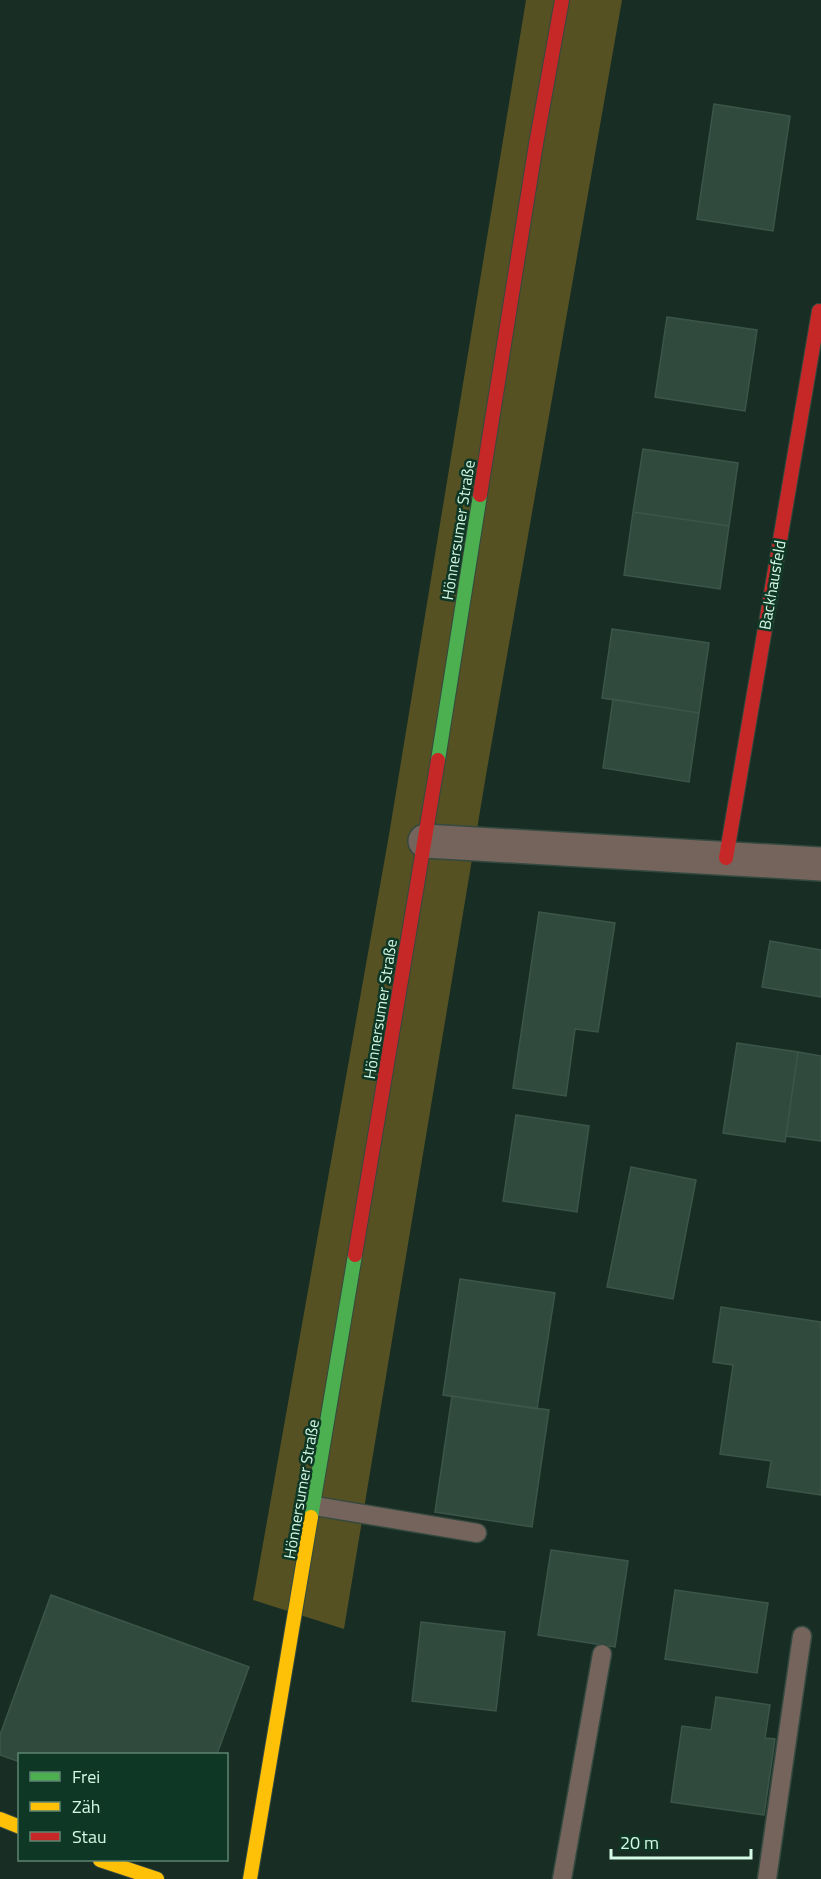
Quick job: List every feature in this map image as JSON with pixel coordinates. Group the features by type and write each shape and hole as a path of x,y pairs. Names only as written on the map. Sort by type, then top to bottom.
{"street":[{"name":"Hönnersumer Straße","path":"250,1879 315,1506 425,841 536,144 562,0"},
{"name":"Backhausfeld","path":"726,858 819,311"},
{"path":"425,841 821,864"},
{"path":"0,1819 18,1826"},
{"path":"102,1861 156,1879"}],"lane":[{"path":"315,1506 477,1533"},
{"path":"767,1879 802,1636"},
{"path":"562,1879 602,1654"},
{"path":"99,1861 106,1879"}],"shaded area":[{"path":"526,0 622,0 486,775 344,1629 253,1600 389,835"}],"building":[{"path":"714,104 790,116 773,231 697,219"},
{"path":"667,317 757,330 745,411 655,397"},
{"path":"643,449 738,463 729,526 633,512"},
{"path":"633,512 729,526 720,589 624,575"},
{"path":"612,629 709,643 699,713 602,698"},
{"path":"613,699 699,713 689,782 603,768"},
{"path":"539,912 615,923 598,1032 575,1029 566,1096 513,1088"},
{"path":"770,941 821,950 821,997 762,987"},
{"path":"737,1043 798,1052 785,1142 723,1133"},
{"path":"798,1052 821,1056 821,1141 786,1136"},
{"path":"516,1115 589,1126 577,1212 503,1201"},
{"path":"631,1167 696,1180 673,1299 607,1287"},
{"path":"460,1279 555,1293 537,1409 443,1395"},
{"path":"721,1307 821,1322 821,1495 767,1487 771,1461 720,1454 733,1365 713,1362"},
{"path":"452,1396 549,1410 532,1527 435,1512"},
{"path":"551,1550 628,1561 615,1647 538,1635"},
{"path":"675,1590 768,1603 757,1673 665,1659"},
{"path":"51,1595 249,1667 217,1753 18,1753 18,1761 0,1755 0,1735"},
{"path":"421,1622 505,1632 496,1711 412,1701"},
{"path":"716,1697 770,1705 765,1738 775,1739 764,1815 671,1802 682,1726 711,1730"}],"traffic: fast":[{"path":"438,760 480,495"},
{"path":"311,1517 355,1255"}],"traffic: slow":[{"path":"250,1879 311,1517"},
{"path":"0,1819 18,1826"},
{"path":"103,1861 157,1879"}],"traffic: jam":[{"path":"480,495 536,144 562,0"},
{"path":"726,858 819,311"},
{"path":"355,1255 438,760"}]}
